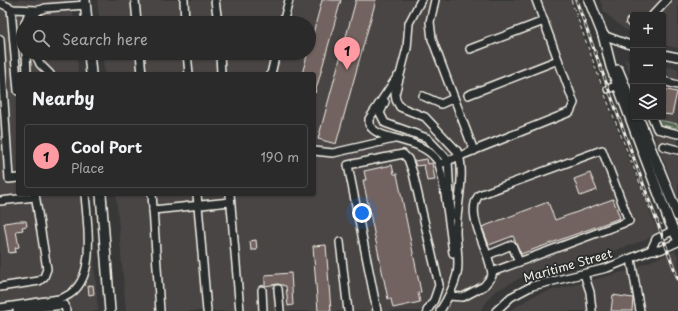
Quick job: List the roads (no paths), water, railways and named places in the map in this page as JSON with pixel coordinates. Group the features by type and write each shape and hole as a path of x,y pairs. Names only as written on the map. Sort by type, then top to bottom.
{"main road":[{"path":"589,0 630,99"},
{"path":"85,2 86,16"},
{"path":"603,35 611,68 669,221 677,235"},
{"path":"90,60 91,72"},
{"path":"639,120 678,216"},
{"path":"101,196 110,311"}],"street":[{"path":"135,0 136,16"},
{"path":"184,0 185,16"},
{"path":"215,0 217,16"},
{"path":"286,16 289,0"},
{"path":"421,0 409,23 407,48 395,94 397,104 403,109 425,117 460,156 461,169 456,231 457,265 455,279 449,296 440,311"},
{"path":"434,0 430,22 432,39 474,151"},
{"path":"440,164 570,112 574,103 536,0"},
{"path":"656,12 667,0"},
{"path":"1,6 11,9 40,10 85,2"},
{"path":"11,9 16,72"},
{"path":"28,16 40,10"},
{"path":"35,16 36,13 40,10"},
{"path":"470,49 544,21"},
{"path":"603,35 630,45"},
{"path":"0,39 9,180 16,178"},
{"path":"666,55 678,57"},
{"path":"26,60 27,72"},
{"path":"38,60 48,72"},
{"path":"141,60 142,72"},
{"path":"188,60 189,72"},
{"path":"220,60 221,72"},
{"path":"271,72 274,60"},
{"path":"468,95 558,60"},
{"path":"404,63 398,76 369,122 370,127 375,131 395,139 424,147 440,164 455,279"},
{"path":"398,82 380,112 382,120 393,127 427,138 448,161 451,215 456,231"},
{"path":"666,82 678,85"},
{"path":"605,89 618,85"},
{"path":"423,96 441,104 454,98"},
{"path":"653,120 657,129 678,134"},
{"path":"316,151 333,153 395,139"},
{"path":"663,146 678,150"},
{"path":"449,296 463,297 484,286 489,281 492,272 488,255 475,220 476,199 479,195 602,150 628,221 492,272"},
{"path":"377,311 348,166 403,154 408,159 413,173 439,285 434,300 426,311"},
{"path":"0,201 29,196"},
{"path":"0,287 39,281 44,277 47,270 35,196"},
{"path":"13,311 65,304 76,289 82,279 89,249 85,196"},
{"path":"152,196 160,311"},
{"path":"197,196 207,311"},
{"path":"230,196 240,311"},
{"path":"153,210 230,202"},
{"name":"Maritime Street","path":"651,250 656,239 677,235"},
{"name":"Maritime Street","path":"496,311 511,297 532,286 607,268 651,250 660,250 677,235"},
{"path":"340,242 348,311"},
{"path":"488,255 512,245 519,262"},
{"path":"631,259 640,311"},
{"path":"584,274 590,292 592,311"},
{"path":"278,289 280,311"},
{"path":"262,290 264,311"},
{"path":"0,308 65,304"}],"railway":[{"path":"576,0 678,279"}],"place":[{"name":"Cool Port","path":"347,70"}]}
